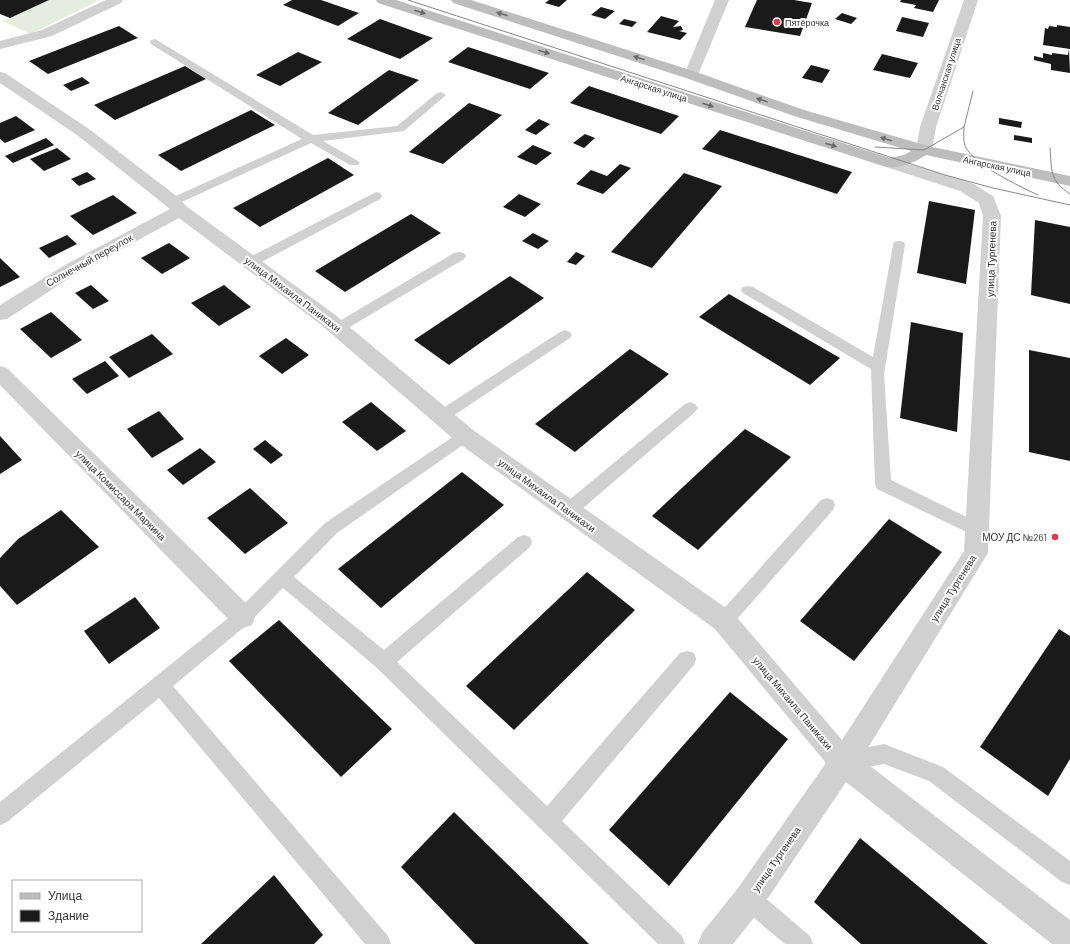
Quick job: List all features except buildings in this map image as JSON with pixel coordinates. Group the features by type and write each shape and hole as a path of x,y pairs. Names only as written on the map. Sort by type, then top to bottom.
{"main road":[{"name":"Ангарская улица","path":"383,0 903,164"},
{"name":"Ангарская улица","path":"461,0 691,75 799,113 924,150 1070,180"},
{"path":"442,19 461,0"},
{"path":"903,164 924,150"}],"street":[{"path":"0,45 47,33 116,0"},
{"path":"691,75 722,0"},
{"name":"Волчанская улица","path":"924,150 928,127 970,0"},
{"name":"улица Михаила Паникахи","path":"0,76 83,132 177,206 338,328 465,436 724,621 843,762 1070,939"},
{"name":"улица Тургенева","path":"713,944 749,899 843,762 976,553 992,216 987,200 966,187 903,164"},
{"name":"Солнечный переулок","path":"0,314 70,269 177,206"},
{"name":"улица Комиссара Маркина","path":"0,373 243,617"}],"lane":[{"path":"155,42 311,139 354,163"},
{"path":"177,206 311,139 400,129 441,95"},
{"path":"250,262 376,196"},
{"path":"899,245 877,374 883,484 977,530"},
{"path":"338,328 459,256"},
{"path":"748,290 878,367"},
{"path":"442,416 565,335"},
{"path":"568,510 690,408"},
{"path":"0,815 243,617 331,528 465,436"},
{"path":"724,621 827,505"},
{"path":"384,662 524,542"},
{"path":"282,577 384,662 674,944"},
{"path":"548,821 688,659"},
{"path":"160,685 380,944"},
{"path":"843,762 884,754 936,774 1070,874"},
{"path":"749,899 802,944"}],"shaded area":[{"path":"49,0 100,0 30,34 3,21"}],"tram line":[{"path":"408,0 945,175 993,188 1070,205"},
{"path":"964,127 973,91"},
{"path":"875,147 924,150 964,127"},
{"path":"964,127 965,146 970,153 998,174 1038,195"},
{"path":"1050,148 1052,169 1055,179 1058,184 1070,194"}],"place":[{"name":"Пятёрочка","path":"777,22"},
{"name":"МОУ ДС №261","path":"1055,537"}]}
